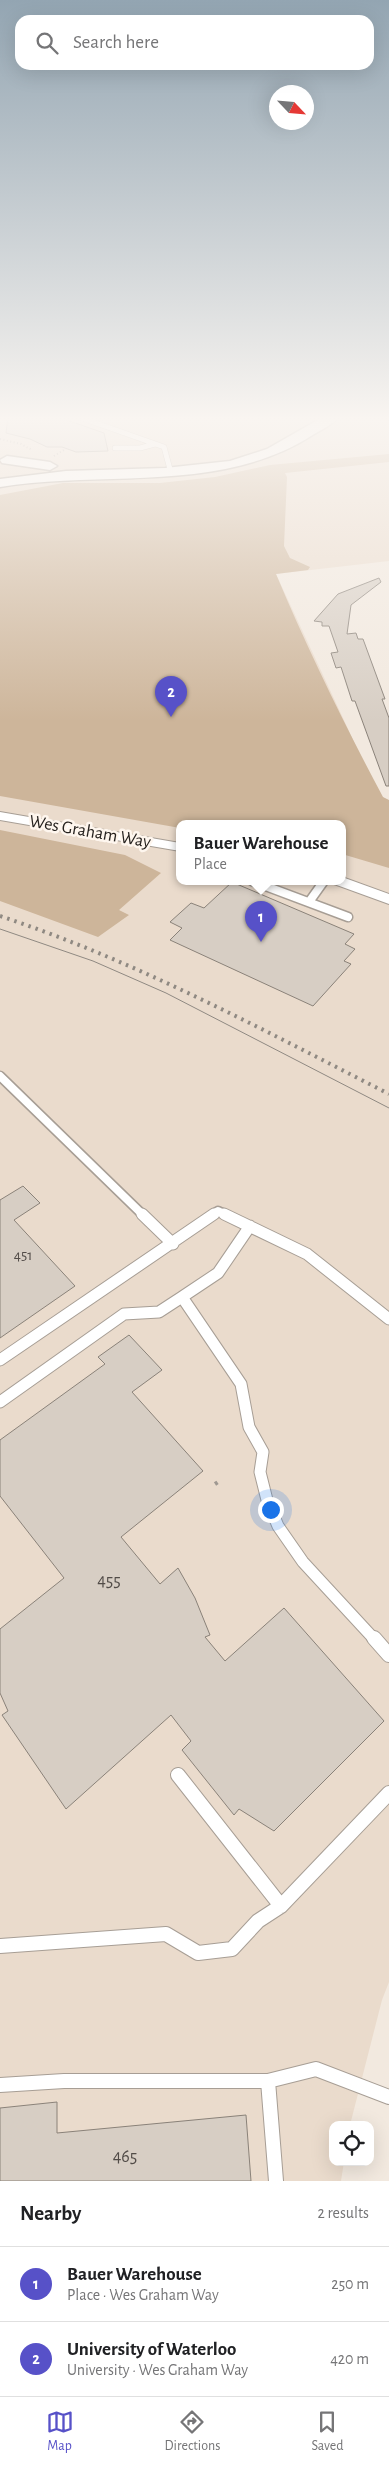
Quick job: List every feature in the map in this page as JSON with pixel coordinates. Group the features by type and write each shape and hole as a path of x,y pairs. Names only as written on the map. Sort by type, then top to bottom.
{"street":[{"name":"Wes Graham Way","path":"0,816 176,846"},
{"path":"346,884 389,899"}],"lane":[{"path":"263,885 348,916"},
{"path":"309,902 321,885"},
{"path":"0,1076 173,1244"},
{"path":"0,1360 218,1212 307,1254 389,1319"},
{"path":"0,1402 124,1314 159,1312 218,1273 250,1226"},
{"path":"182,1298 241,1384 249,1427 262,1452 260,1472 267,1500 278,1526 303,1562 389,1655"},
{"path":"178,1775 281,1906"},
{"path":"0,1946 166,1934 198,1953 232,1949 258,1921 281,1906 389,1793"},
{"path":"0,2085 64,2081 268,2081 316,2069 389,2097"},
{"path":"268,2081 276,2181"}],"shaded area":[{"path":"0,519 389,519 389,561 276,574 389,817 389,1982 382,2000 351,2121 329,2121 329,2166 343,2166 341,2181 0,2181"},
{"path":"0,519 285,519 284,546 290,558 310,567 308,570 276,574 340,714 383,797 389,800 389,868 346,855 346,820 176,820 176,827 0,796"},
{"path":"0,830 125,855 161,873 119,910 129,915 98,937 0,901"}],"building":[{"path":"379,578 381,582 351,605 347,634 356,633 358,639 363,639 385,699 382,699 389,718 389,786 386,786 355,701 352,701 341,667 336,668 331,653 338,652 329,626 322,626 322,622 314,621 338,594"},
{"path":"229,885 239,885 354,934 345,944 355,949 344,961 351,964 313,1006 170,940 182,928 170,922 191,903 204,908"},
{"path":"23,1186 40,1203 14,1220 75,1286 0,1338 0,1200"},
{"path":"129,1335 162,1370 132,1392 203,1471 121,1537 160,1584 178,1568 195,1598 210,1635 205,1637 225,1661 284,1608 384,1721 274,1831 239,1809 234,1815 182,1750 191,1741 171,1715 66,1809 2,1715 8,1711 0,1693 0,1629 64,1578 0,1496 0,1440 105,1364 98,1357"},
{"path":"57,2102 57,2133 246,2115 251,2181 0,2181 0,2108"}],"tram line":[{"path":"0,929 93,961 166,993 389,1108"}],"railway":[{"path":"0,916 51,934 149,975 246,1021 389,1094"}],"place":[{"name":"University of Waterloo","path":"171,717"},
{"name":"Bauer Warehouse","path":"261,942"}]}
